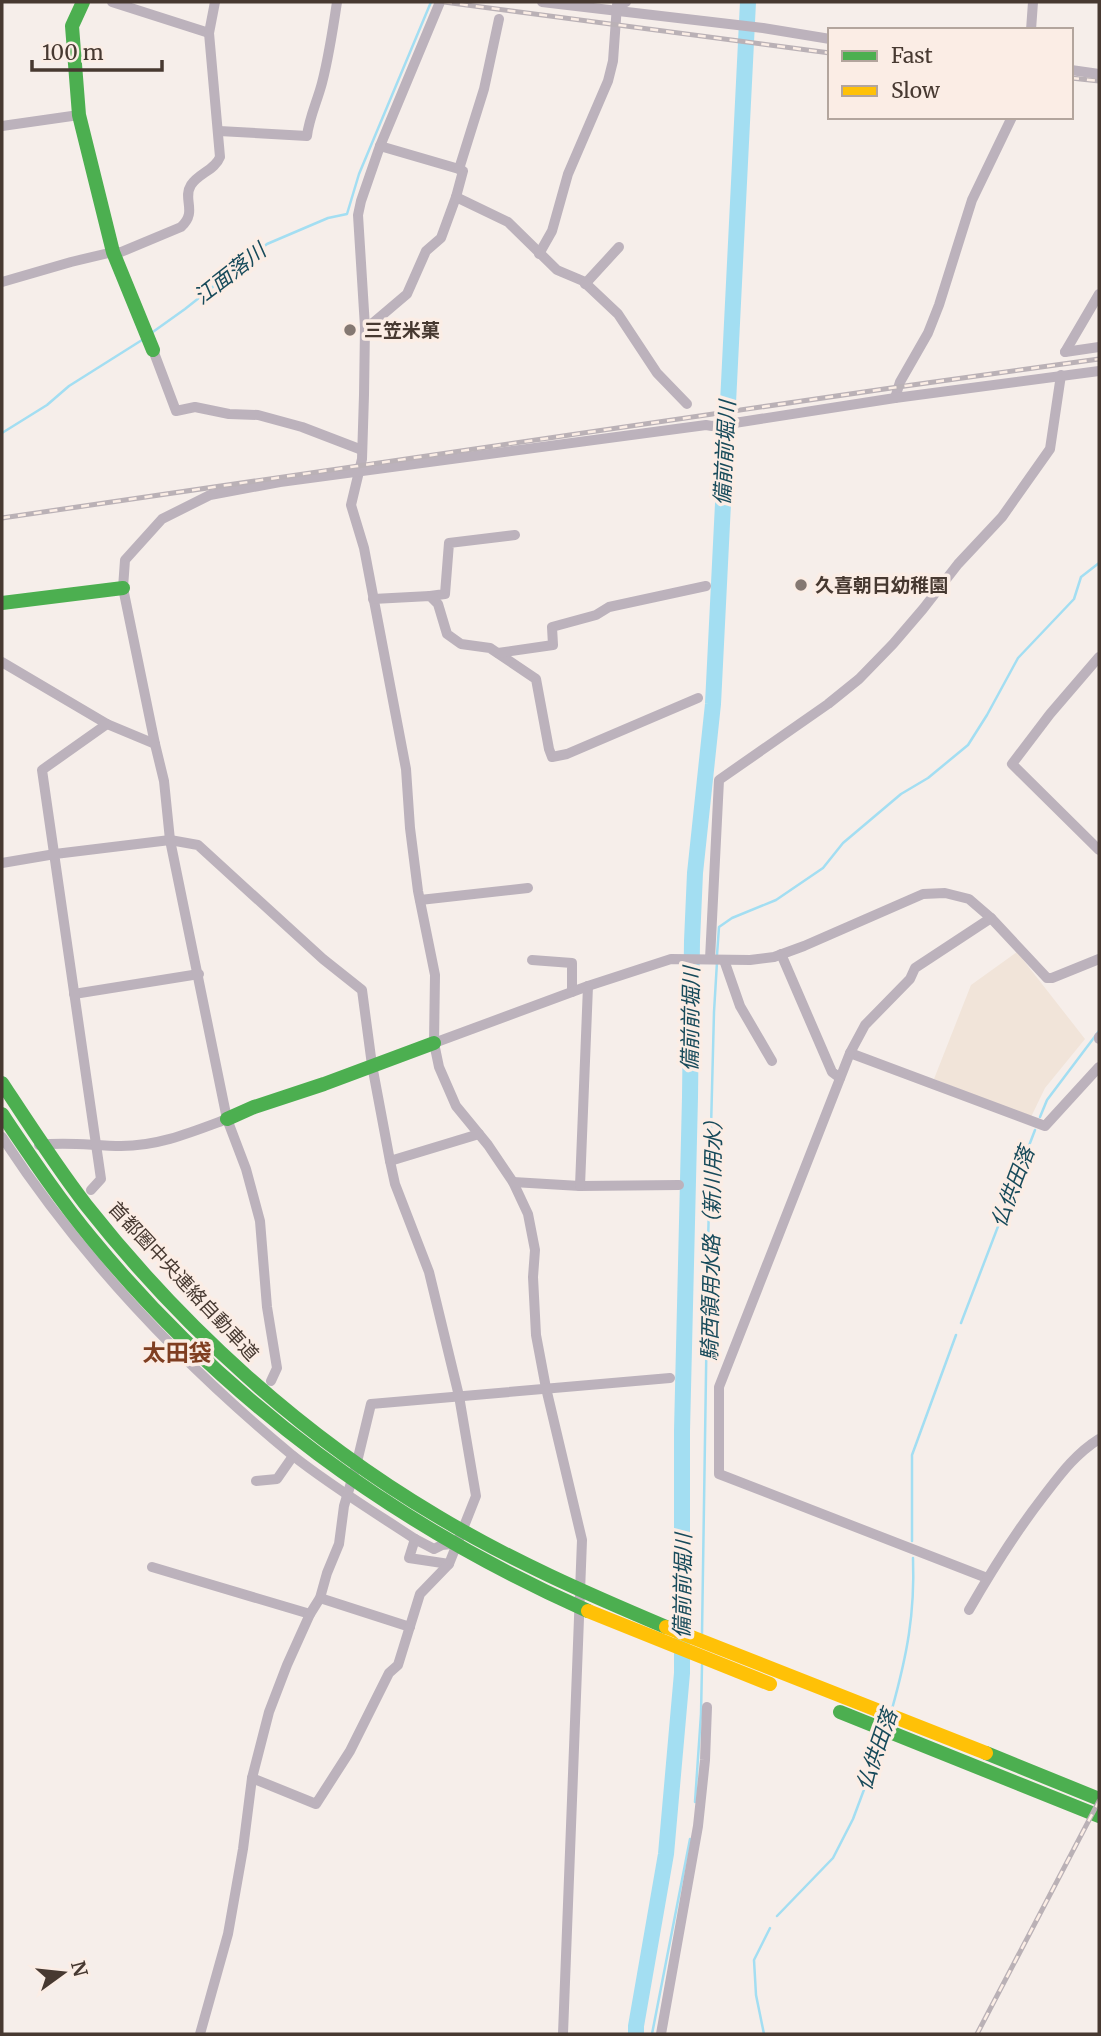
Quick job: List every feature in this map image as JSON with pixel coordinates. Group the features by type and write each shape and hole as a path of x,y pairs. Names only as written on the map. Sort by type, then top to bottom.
{"main road":[{"path":"83,2 72,26 79,115 113,252 149,341"},
{"path":"2,603 123,588"},
{"path":"227,1119 434,1043"},
{"name":"首都圏中央連絡自動車道","path":"2,1083 88,1207 138,1267 201,1334 299,1420 402,1494 494,1548 596,1597 772,1671 1099,1798"},
{"name":"首都圏中央連絡自動車道","path":"2,1114 75,1219 124,1276 187,1343 294,1437 393,1507 486,1562 595,1614 780,1688"},
{"path":"831,1708 1099,1816"}],"street":[{"path":"111,2 209,33"},
{"path":"2,282 121,252 181,227 186,222 190,212 191,185 219,162 219,131 209,33 215,2"},
{"path":"219,131 307,136 309,120 317,103 328,59 337,2"},
{"path":"440,2 380,146 358,215 365,327 362,465 351,505 364,548 406,769 410,828 420,900 435,975 434,1043 439,1067 456,1106 513,1182 528,1214 535,1250 533,1278 537,1335 546,1388 582,1540 563,2034"},
{"path":"542,2 763,28 828,39"},
{"path":"539,254 552,231 568,174 608,81 617,5 626,2"},
{"path":"1031,28 1033,2"},
{"path":"459,169 484,89 499,19"},
{"path":"1073,70 1099,74"},
{"path":"2,126 79,115"},
{"path":"895,398 900,382 928,333 972,200 1011,119"},
{"path":"365,327 407,294 425,251 440,238 457,197 463,171 380,146"},
{"path":"457,197 508,222 557,270 585,284 618,314 657,373 687,404"},
{"path":"585,284 619,247"},
{"path":"1099,294 1065,352 1099,346"},
{"path":"149,341 176,411 195,407 229,414 258,415 302,427 362,450"},
{"path":"271,1381 276,1368 267,1307 260,1221 246,1169 227,1119 170,840 164,781 123,588 125,559 162,519 210,495 280,482 739,422 1099,371"},
{"path":"710,959 719,780 828,704 859,678 893,644 958,564 1002,517 1050,449 1061,375"},
{"path":"373,599 445,594 449,543 514,535"},
{"path":"498,653 553,645 552,628 596,615 608,607 706,586"},
{"path":"430,596 438,604 447,634 461,643 490,648 536,679 552,757 567,754 698,698"},
{"path":"1099,657 1012,764 1099,850"},
{"path":"2,662 107,724 155,744"},
{"path":"91,1189 101,1179 42,770 107,724"},
{"path":"2,863 170,840 198,845 323,960 362,990 372,1065 395,1184 429,1272 459,1396 476,1496 449,1564 420,1594 398,1665 389,1673 350,1751 316,1804 252,1778"},
{"path":"420,900 528,888"},
{"path":"434,1043 641,967 671,959 750,960 781,954 923,894 945,893 969,899 991,918 1047,978 1099,959"},
{"path":"987,1578 719,1474 719,1387 850,1053 865,1025 910,979 915,968 991,918"},
{"path":"781,954 832,1072 840,1078"},
{"path":"532,960 572,963 572,992"},
{"path":"724,960 740,1006 772,1061"},
{"path":"74,994 199,974"},
{"path":"580,1186 588,986"},
{"path":"850,1053 1045,1126 1099,1067"},
{"path":"6,1149 59,1142 94,1145 147,1144 178,1137 227,1119"},
{"path":"390,1161 479,1134"},
{"path":"2,1137 6,1149 48,1205 170,1345 291,1454 347,1495 415,1539 435,1549 442,1545 457,1544"},
{"path":"513,1182 580,1186 678,1185"},
{"path":"91,1257 121,1231"},
{"path":"200,2034 228,1934 252,1778 269,1712 287,1665 320,1598 339,1544 347,1495 371,1404 670,1378"},
{"path":"256,1481 277,1479 291,1454 291,1433 284,1409 288,1396"},
{"path":"969,1610 1017,1530 1063,1470 1084,1448 1099,1439"},
{"path":"415,1539 409,1558 449,1564"},
{"path":"152,1567 310,1614"},
{"path":"320,1598 410,1627"},
{"path":"661,2034 698,1826 707,1707"}],"shaded area":[{"path":"1017,952 1085,1039 1045,1088 1031,1117 934,1079 971,985"}],"waterway":[{"name":"江面落川","path":"150,334 267,244 328,218 347,214 359,174 431,2"},
{"name":"備前前堀川","path":"636,2034 666,1854 682,1673 682,1431 692,941 695,873 713,704 748,2"},
{"name":"江面落川","path":"2,433 142,340"},
{"name":"騎西領用水路（新川用水）","path":"717,955 719,927 732,918 776,900 823,868 843,843 901,794 928,778 968,745 1018,658 1074,599 1081,577 1099,563"},
{"name":"騎西領用水路（新川用水）","path":"702,1634 708,1244 717,962"},
{"name":"仏供田落","path":"1040,1117 1047,1100 1099,1031"},
{"name":"仏供田落","path":"961,1323 1035,1130"},
{"name":"仏供田落","path":"912,1541 912,1455 956,1335"},
{"name":"仏供田落","path":"892,1709 909,1634 913,1598 913,1558"},
{"name":"騎西領用水路（新川用水）","path":"695,1802 702,1665"},
{"name":"仏供田落","path":"777,1916 833,1858 853,1819 883,1739"},
{"name":"騎西領用水路（新川用水）","path":"652,2034 690,1839"},
{"name":"仏供田落","path":"764,2034 756,1995 754,1960 770,1928"}],"railway":[{"path":"444,2 828,53"},
{"path":"1073,78 1099,81"},
{"path":"2,518 1099,359"},
{"path":"977,2034 1099,1801"}],"traffic: fast":[{"path":"83,2 72,26 79,115 113,252 153,350"},
{"path":"2,603 123,588"},
{"path":"227,1119 434,1043"},
{"path":"2,1083 75,1190 123,1250 204,1336 292,1415 387,1485 465,1532 550,1576 666,1627"},
{"path":"2,1114 92,1239 144,1298 199,1354 257,1405 318,1454 382,1499 448,1540 588,1611"},
{"path":"840,1712 1099,1816"},
{"path":"986,1753 1099,1799"}],"traffic: slow":[{"path":"588,1611 770,1684"},
{"path":"666,1627 986,1753"}],"place":[{"name":"三笠米菓","path":"350,330"},
{"name":"久喜朝日幼稚園","path":"801,585"}],"district":[{"name":"太田袋","path":"177,1353"}]}
